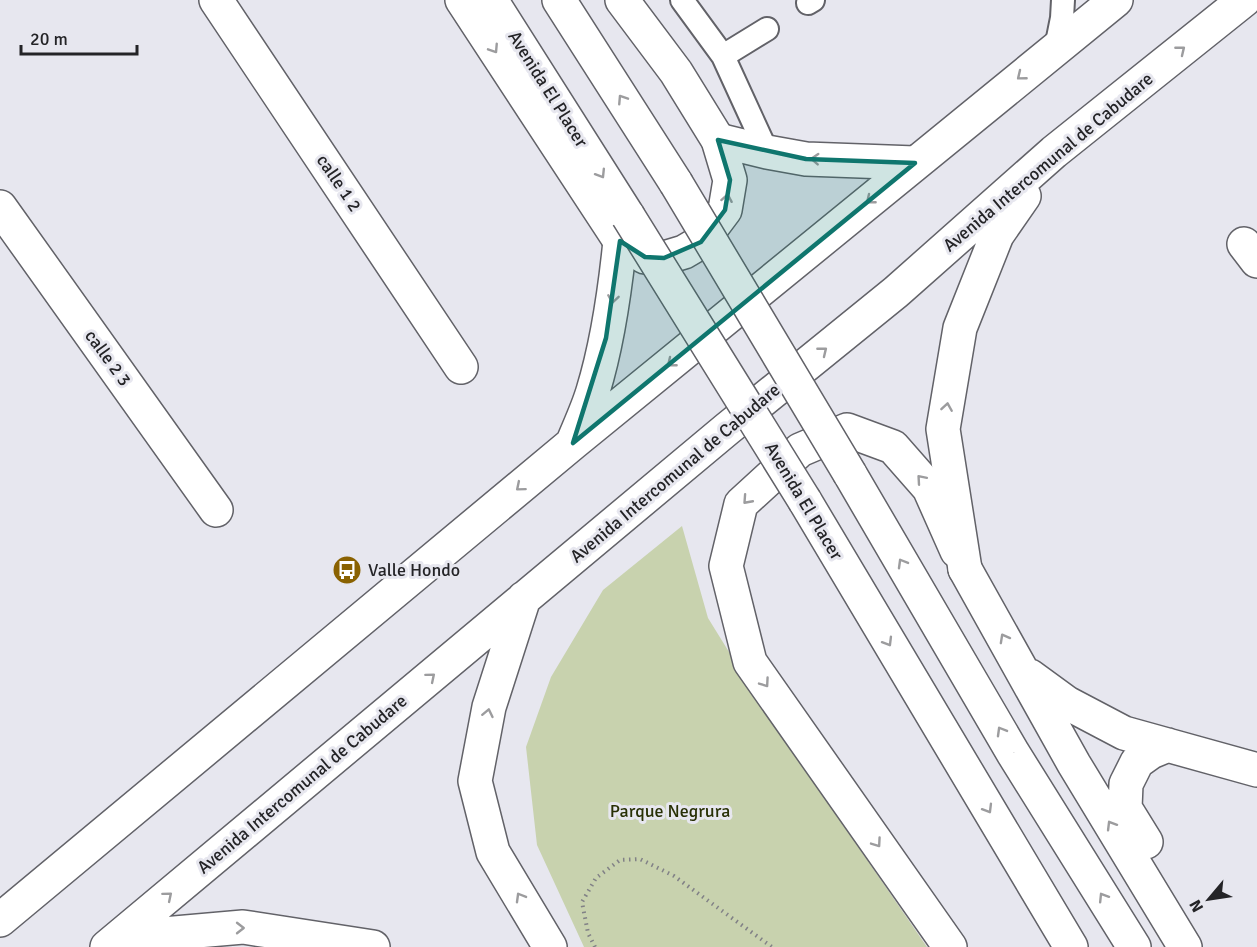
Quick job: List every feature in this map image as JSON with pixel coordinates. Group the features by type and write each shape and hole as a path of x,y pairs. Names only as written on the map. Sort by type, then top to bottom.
{"main road":[{"name":"calle 1 2","path":"216,0 462,367"},
{"path":"462,0 645,257 664,258 684,252 701,242 725,210 730,180 718,140 676,72 622,0"},
{"name":"Avenida El Placer","path":"491,0 624,228 805,501 1071,947"},
{"path":"559,0 676,183 1013,753 1134,947"},
{"path":"0,920 573,443 1116,0"},
{"name":"Avenida Intercomunal de Cabudare","path":"113,942 727,429 896,292 1054,152 1244,0"},
{"path":"718,140 806,159 915,163"},
{"path":"965,569 943,429 960,328 997,235 1054,152"},
{"name":"calle 2 3","path":"0,207 216,510"},
{"path":"573,443 593,392 606,338 624,228"},
{"path":"950,947 750,662 726,566 741,504 800,450 847,430 893,447 929,488 965,569 1074,764 1185,947"},
{"path":"524,598 489,707 475,781 493,852 550,947"},
{"path":"1021,669 1067,703 1124,733 1257,770"},
{"path":"1168,745 1151,752 1137,762 1126,784 1125,808 1155,856 1185,947"},
{"path":"113,942 243,927 373,947"}],"lane":[{"path":"682,0 723,57 767,152"},
{"path":"1056,48 1063,0"},
{"path":"723,57 767,29"}],"path":[{"path":"596,947 588,933 582,902 596,878 620,860 640,859 674,876 772,947"}],"highlighted area":[{"path":"718,140 806,159 915,163 573,443 606,338 620,241 645,257 664,258 701,242 725,210 730,180"}],"green space":[{"name":"Parque Negrura","path":"682,526 708,618 773,723 927,947 584,947 537,845 526,747 551,677 603,590"}],"place":[{"name":"Valle Hondo","path":"347,570"}]}
